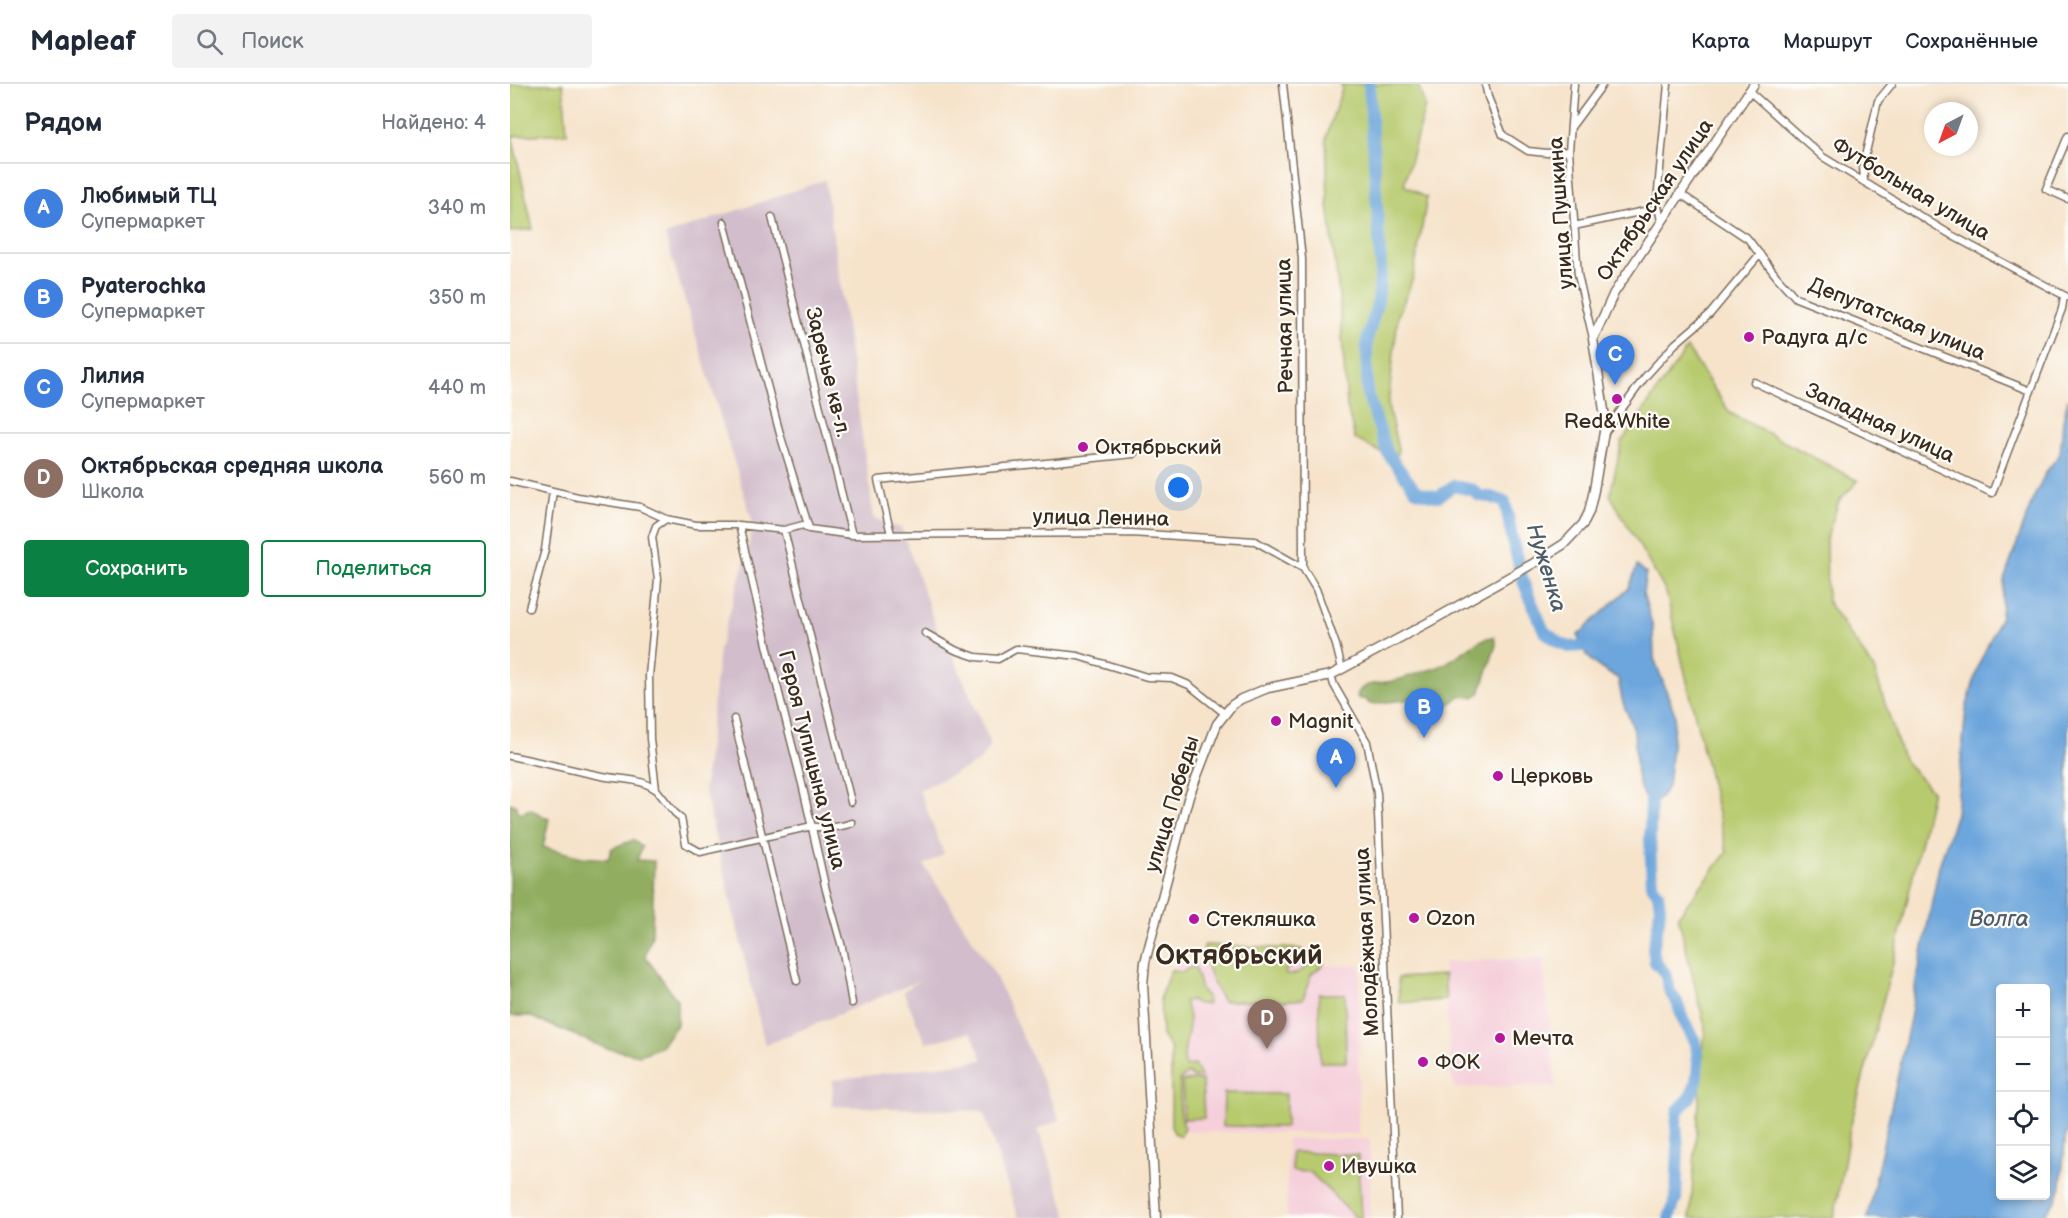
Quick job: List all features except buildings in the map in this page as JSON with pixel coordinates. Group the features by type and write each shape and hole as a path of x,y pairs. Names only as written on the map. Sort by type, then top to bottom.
{"street":[{"name":"Речная улица","path":"1282,84 1302,260 1303,568"},
{"path":"1485,84 1503,135 1528,151 1547,153 1569,151"},
{"name":"улица Пушкина","path":"1574,84 1569,151 1574,226 1578,275 1593,339"},
{"path":"1572,126 1603,84"},
{"path":"1661,221 1657,201 1668,84"},
{"path":"1864,182 1863,165 1878,101 1892,84"},
{"name":"Футбольная улица","path":"1752,88 1823,157 1953,236 2066,297"},
{"name":"Октябрьская улица","path":"1593,339 1614,293 1752,88"},
{"path":"2068,136 2046,189 2068,199"},
{"name":"Депутатская улица","path":"1679,194 1748,239 1796,298 2031,391"},
{"path":"1574,226 1658,208"},
{"name":"Заречье кв-л.","path":"772,217 852,535"},
{"path":"724,222 780,434 809,529"},
{"path":"1604,432 1645,377 1675,344 1710,314 1760,254"},
{"path":"2031,391 2066,297"},
{"name":"улица Победы","path":"1156,1218 1143,985 1145,962 1188,798 1210,739 1224,713 1241,699 1255,692 1330,675 1503,581 1564,544 1583,524 1589,512 1604,432 1605,417 1593,339"},
{"name":"Западная улица","path":"1754,382 1992,493 2031,391"},
{"path":"891,534 878,480 1134,453"},
{"name":"улица Ленина","path":"510,482 640,507 666,519 696,525 739,525 784,530 803,525 809,529 852,535 1131,533 1255,541 1303,568"},
{"path":"529,608 545,550 553,491"},
{"path":"656,789 651,751 649,676 658,579 652,537 656,526 666,519"},
{"name":"Героя Тупицына улица","path":"739,525 826,890 842,947 852,1003"},
{"name":"Героя Тупицына улица","path":"784,530 850,802"},
{"path":"1303,568 1316,589 1342,669"},
{"path":"925,633 955,650 976,657 998,659 1016,649 1078,656 1147,677 1172,678 1189,685 1224,713"},
{"name":"Молодёжная улица","path":"1330,675 1367,742 1377,793 1397,1218"},
{"path":"734,719 760,837 796,981"},
{"path":"510,756 603,777 646,782 656,789 681,818 686,844 700,852 812,826 846,826 852,823"}],"shaded area":[{"path":"825,180 874,518 902,529 937,630 947,642 991,745 979,762 919,790 944,854 924,865 994,973 1060,1120 1038,1129 1068,1218 1018,1218 983,1111 832,1106 833,1080 983,1060 971,1032 926,1043 903,991 921,980 765,1045 704,789 719,650 754,527 665,235"},
{"name":"Мечта","path":"1543,958 1556,1087 1455,1088 1451,1076 1443,962"},
{"path":"1176,964 1360,966 1358,1134 1175,1131"},
{"name":"Ивушка","path":"1287,1139 1370,1139 1370,1218 1287,1218"}],"green space":[{"path":"510,84 563,84 567,133 512,136 533,229 510,232"},
{"path":"1341,84 1418,84 1425,106 1404,185 1427,198 1413,278 1398,316 1388,406 1398,449 1396,460 1355,439 1347,407 1339,295 1328,204 1326,137 1342,89"},
{"path":"1687,348 1730,413 1858,481 1839,501 1826,540 1827,601 1874,669 1903,759 1932,791 1895,955 1850,1128 1834,1218 1690,1218 1705,1027 1678,916 1727,852 1666,592 1610,495 1622,441"},
{"path":"1494,637 1496,645 1480,693 1474,697 1459,696 1446,705 1425,696 1370,704 1357,696 1361,689 1369,685 1398,680 1441,666 1471,646 1486,638"},
{"path":"510,803 517,806 518,814 530,809 549,819 543,847 582,857 608,859 612,848 633,840 642,847 637,860 654,861 652,935 645,956 677,1000 677,1025 660,1047 640,1055 605,1048 529,1016 510,1016"},
{"path":"1204,945 1301,949 1306,953 1300,961 1285,971 1286,975 1302,970 1323,952 1323,965 1311,975 1303,999 1223,1001 1209,974"},
{"path":"1195,967 1201,990 1207,996 1208,1004 1198,1004 1190,1000 1184,1002 1189,1019 1185,1066 1194,1065 1201,1076 1194,1078 1188,1073 1180,1080 1180,1110 1184,1128 1180,1136 1174,1133 1171,1126 1171,1049 1162,1036 1160,997 1171,970 1182,973"},
{"path":"1444,975 1446,1000 1399,1003 1398,978"},
{"path":"1319,994 1345,994 1346,1062 1320,1062"},
{"path":"1202,1080 1204,1118 1184,1119 1182,1081"},
{"path":"1224,1093 1286,1094 1286,1127 1223,1126"},
{"path":"1291,1152 1358,1155 1361,1218 1356,1218 1310,1172 1292,1171"}],"water":[{"name":"Волга","path":"2068,398 2068,1128 2061,1186 2056,1200 2041,1218 1867,1218 1909,1024 1939,866 1956,813 1966,709 1979,664 2001,616 2004,580 2032,501 2046,472 2060,454"},
{"path":"1637,566 1646,573 1643,593 1653,627 1654,658 1675,714 1668,787 1652,807 1638,782 1633,729 1624,706 1618,678 1604,671 1592,661 1580,643 1578,635 1629,588"}],"waterway":[{"name":"Нуженка","path":"1369,84 1381,268 1378,301 1367,340 1367,393 1388,454 1416,491 1438,497 1453,486 1473,490 1479,496 1505,502 1524,584 1544,631 1569,647 1595,645"},
{"name":"Нуженка","path":"1651,793 1652,885 1658,893 1660,907 1653,948 1655,962 1665,973 1670,992 1696,1043 1698,1063 1696,1084 1689,1099 1678,1110 1676,1199 1669,1218"}],"place":[{"name":"Радуга д/с","path":"1749,337"},
{"name":"Лилия","path":"1615,385"},
{"name":"Red&White","path":"1617,399"},
{"name":"Октябрьский","path":"1083,447"},
{"name":"Magnit","path":"1276,721"},
{"name":"Pyaterochka","path":"1424,738"},
{"name":"Церковь","path":"1498,776"},
{"name":"Любимый ТЦ","path":"1336,788"},
{"name":"Ozon","path":"1414,918"},
{"name":"Стекляшка","path":"1194,919"},
{"name":"Мечта","path":"1500,1038"},
{"name":"Октябрьская средняя школа","path":"1267,1049"},
{"name":"ФОК","path":"1423,1062"},
{"name":"Ивушка","path":"1329,1166"}],"district":[{"name":"Октябрьский","path":"1239,956"}]}
